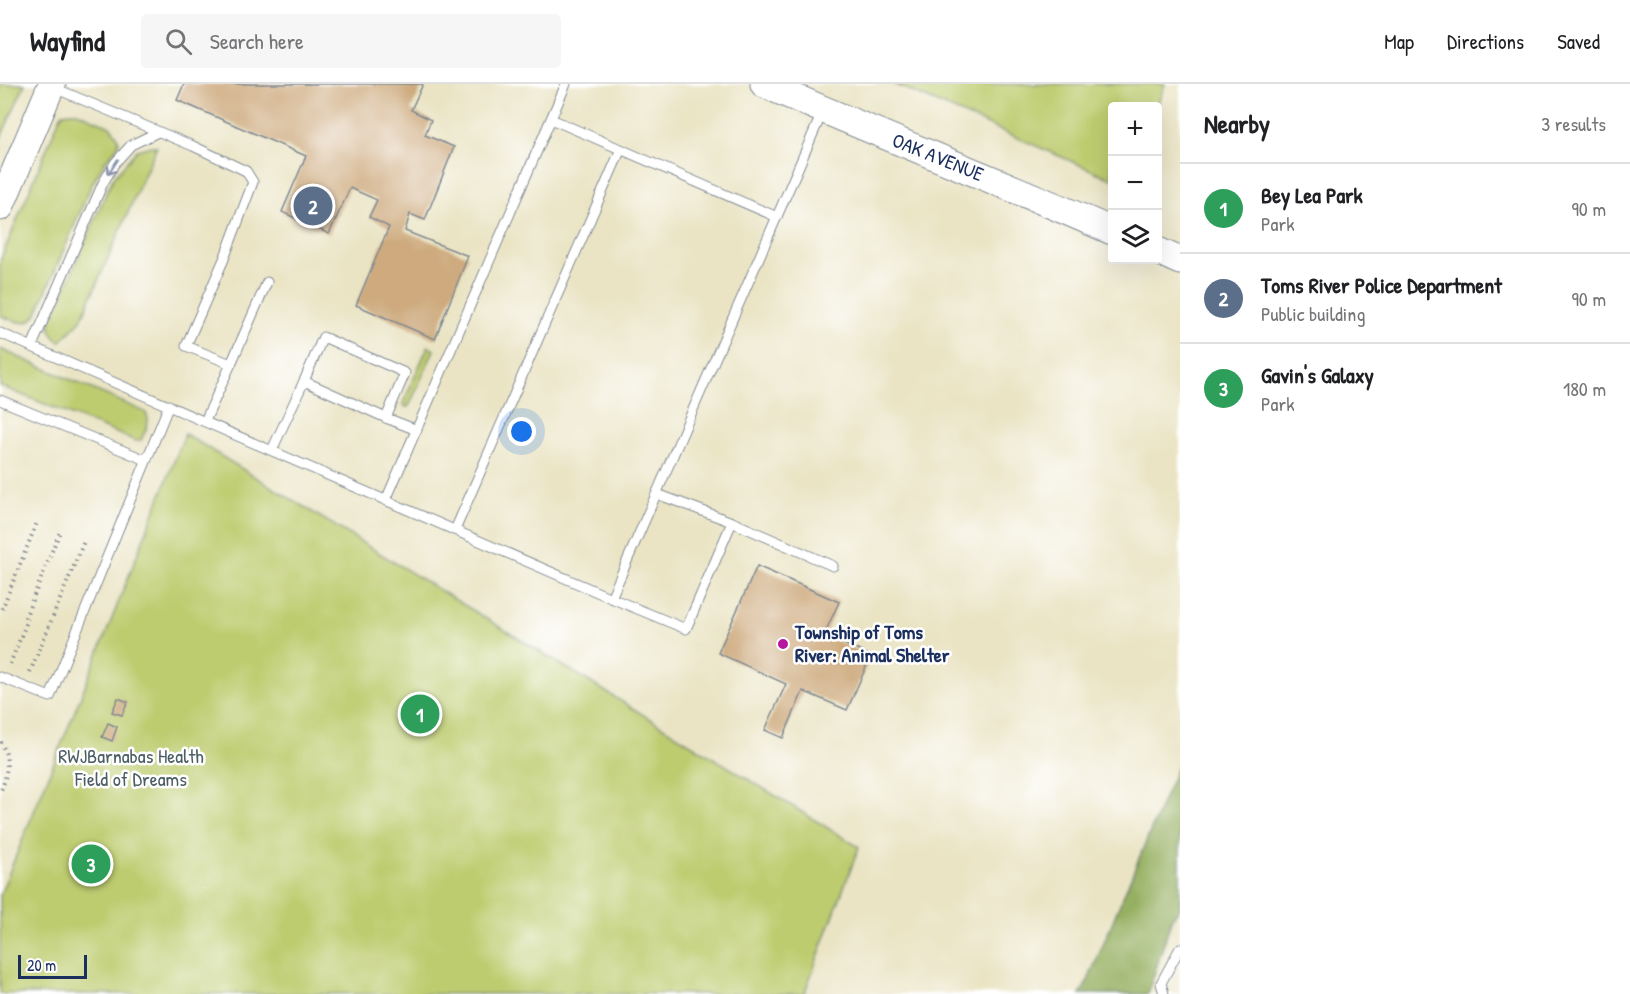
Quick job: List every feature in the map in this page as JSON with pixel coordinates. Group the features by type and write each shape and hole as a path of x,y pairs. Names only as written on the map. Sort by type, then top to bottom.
{"street":[{"name":"OAK AVENUE","path":"764,84 1108,229"},
{"path":"0,207 51,85"},
{"path":"1162,253 1180,261"}],"lane":[{"path":"386,500 566,84"},
{"path":"51,85 246,171 253,182 224,259 186,346 231,364"},
{"path":"611,598 824,110"},
{"path":"551,119 777,217"},
{"path":"32,346 103,183 115,163 131,145 158,132"},
{"path":"455,530 621,149"},
{"path":"205,421 267,282"},
{"path":"0,333 686,629 732,522"},
{"path":"272,450 323,337 405,373 386,418"},
{"path":"304,381 417,430"},
{"path":"0,400 146,460"},
{"path":"2,678 50,697 169,405"},
{"path":"657,494 732,522 833,566"},
{"path":"1164,994 1161,983 1180,948"}],"path":[{"path":"2,609 38,520"},
{"path":"2,678 61,529"},
{"path":"24,687 85,539"},
{"path":"0,742 5,751 6,762 4,784 0,792"}],"green space":[{"path":"0,84 25,84 0,139"},
{"path":"894,84 1165,84 1158,102 1108,102 1108,177"},
{"path":"77,112 110,126 119,142 91,186 36,315 28,321 14,321 0,315 0,261 60,117 63,113"},
{"path":"157,146 81,320 60,342 52,334 50,323 108,189 114,177 137,150"},
{"path":"428,346 434,350 410,404 406,407 403,404 404,401"},
{"path":"0,349 145,412 148,422 141,440 136,441 0,386"},
{"name":"RWJBarnabas Health Field of Dreams","path":"185,434 859,847 804,994 0,994 0,895"},
{"path":"1180,760 1180,908 1172,918 1148,994 1080,994 1087,983"}],"building":[{"path":"184,84 423,84 411,110 431,120 425,135 454,147 425,220 410,214 405,231 468,256 435,339 356,305 389,227 369,217 377,200 350,188 329,234 282,212 306,156 177,100"},
{"name":"Township of Toms River: Animal Shelter","path":"757,566 839,602 824,635 871,656 847,710 803,691 783,738 765,730 786,684 718,653"},
{"path":"118,698 128,702 122,715 112,712"},
{"path":"108,723 117,727 112,741 102,737"}],"place":[{"name":"Toms River Police Department","path":"313,206"},
{"name":"Township of Toms River: Animal Shelter","path":"783,644"},
{"name":"Bey Lea Park","path":"420,714"},
{"name":"Gavin's Galaxy","path":"91,864"}]}
